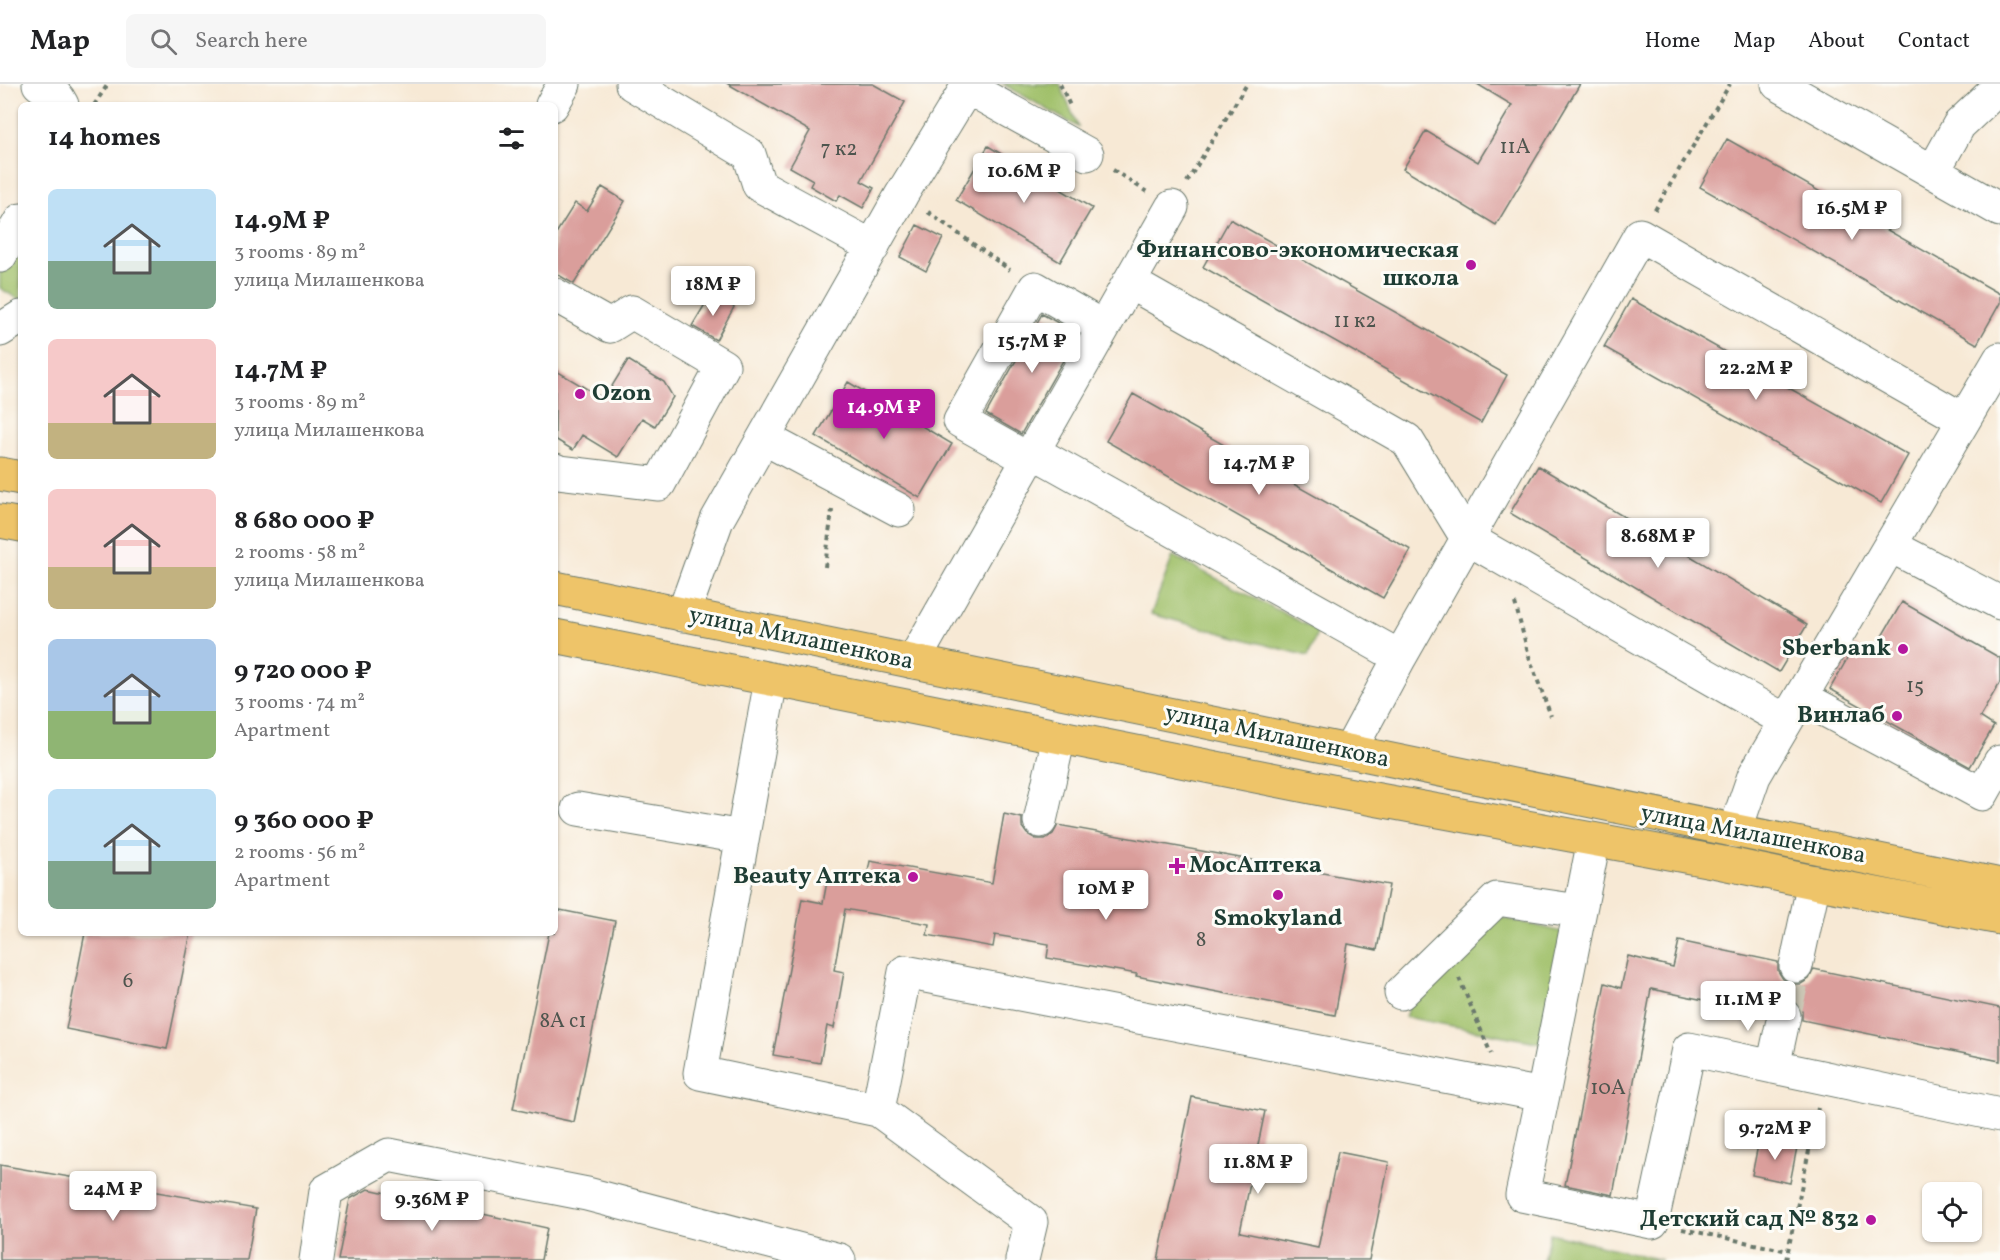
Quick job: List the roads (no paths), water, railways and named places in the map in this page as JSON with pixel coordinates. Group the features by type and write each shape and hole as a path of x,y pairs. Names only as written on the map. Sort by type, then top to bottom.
{"main road":[{"path":"0,474 18,477"},
{"path":"0,520 18,524"},
{"name":"улица Милашенкова","path":"558,589 2000,885"},
{"name":"улица Милашенкова","path":"558,637 1352,795 1723,863 2000,918"}],"lane":[{"path":"39,84 60,102"},
{"path":"554,102 564,84"},
{"path":"632,84 749,154 759,185 873,247"},
{"path":"1778,84 2000,210"},
{"path":"683,615 717,520 902,194 968,86 1087,154"},
{"path":"1933,172 1959,125 1993,92"},
{"path":"913,662 1172,207"},
{"path":"0,256 18,225"},
{"path":"1348,752 1640,235 1964,420"},
{"path":"1129,282 1407,440 1467,538 1793,709 1982,794 2000,762"},
{"path":"1103,327 1035,288 960,421 1030,455 1400,657"},
{"path":"558,297 610,326 632,312 723,366 659,484 558,472"},
{"path":"0,330 18,319"},
{"path":"1735,831 1755,776 2000,359"},
{"path":"764,438 899,510"},
{"path":"1892,546 2000,603"},
{"path":"771,680 700,1073 878,1110 1031,1222 1022,1260"},
{"path":"1040,821 1059,737"},
{"path":"578,809 742,837"},
{"path":"1594,840 1522,1195 1652,1222 1689,1049 2000,1115"},
{"path":"1796,966 1814,882"},
{"path":"1401,993 1497,899 1579,911"},
{"path":"878,1110 905,972 1543,1095"},
{"path":"1773,1067 1784,1016"},
{"path":"316,1260 326,1191 389,1155 587,1194 839,1260"}],"tunnel":[{"path":"1784,1016 1796,966"}],"place":[{"name":"Финансово-экономическая школа","path":"1471,265"},
{"name":"Ozon","path":"580,394"},
{"name":"Sberbank","path":"1903,649"},
{"name":"Винлаб","path":"1897,716"},
{"name":"МосАптека","path":"1177,866"},
{"name":"Beauty Аптека","path":"913,877"},
{"name":"Smokyland","path":"1278,895"},
{"name":"Детский сад № 832","path":"1871,1220"}]}
